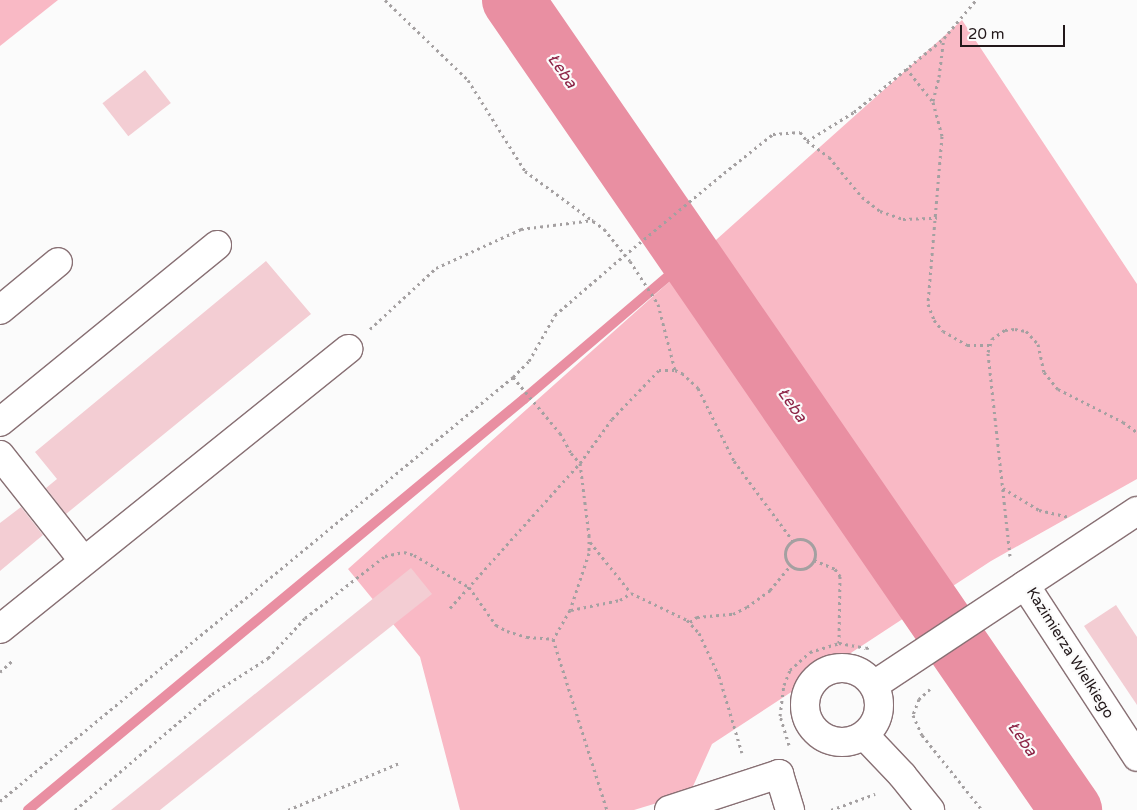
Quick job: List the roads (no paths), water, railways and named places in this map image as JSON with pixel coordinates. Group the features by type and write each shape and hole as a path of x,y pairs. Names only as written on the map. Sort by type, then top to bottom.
{"street":[{"path":"0,422 217,245"},
{"path":"0,310 58,262"},
{"path":"0,629 83,560 348,349"},
{"path":"0,455 83,560"},
{"name":"Kazimierza Wielkiego","path":"1137,510 1018,575 1137,758"},
{"path":"874,685 993,606 1018,575"},
{"path":"835,668 850,668 864,674 874,685 880,703 877,721 865,736 852,742 836,743 822,738 811,728 805,714 805,699 810,684 821,674 835,668"},
{"path":"865,736 902,775 930,810"},
{"path":"669,810 779,774 790,810"}],"waterway":[{"name":"Łeba","path":"513,0 1071,810"},
{"path":"28,810 524,399 691,257"}]}
